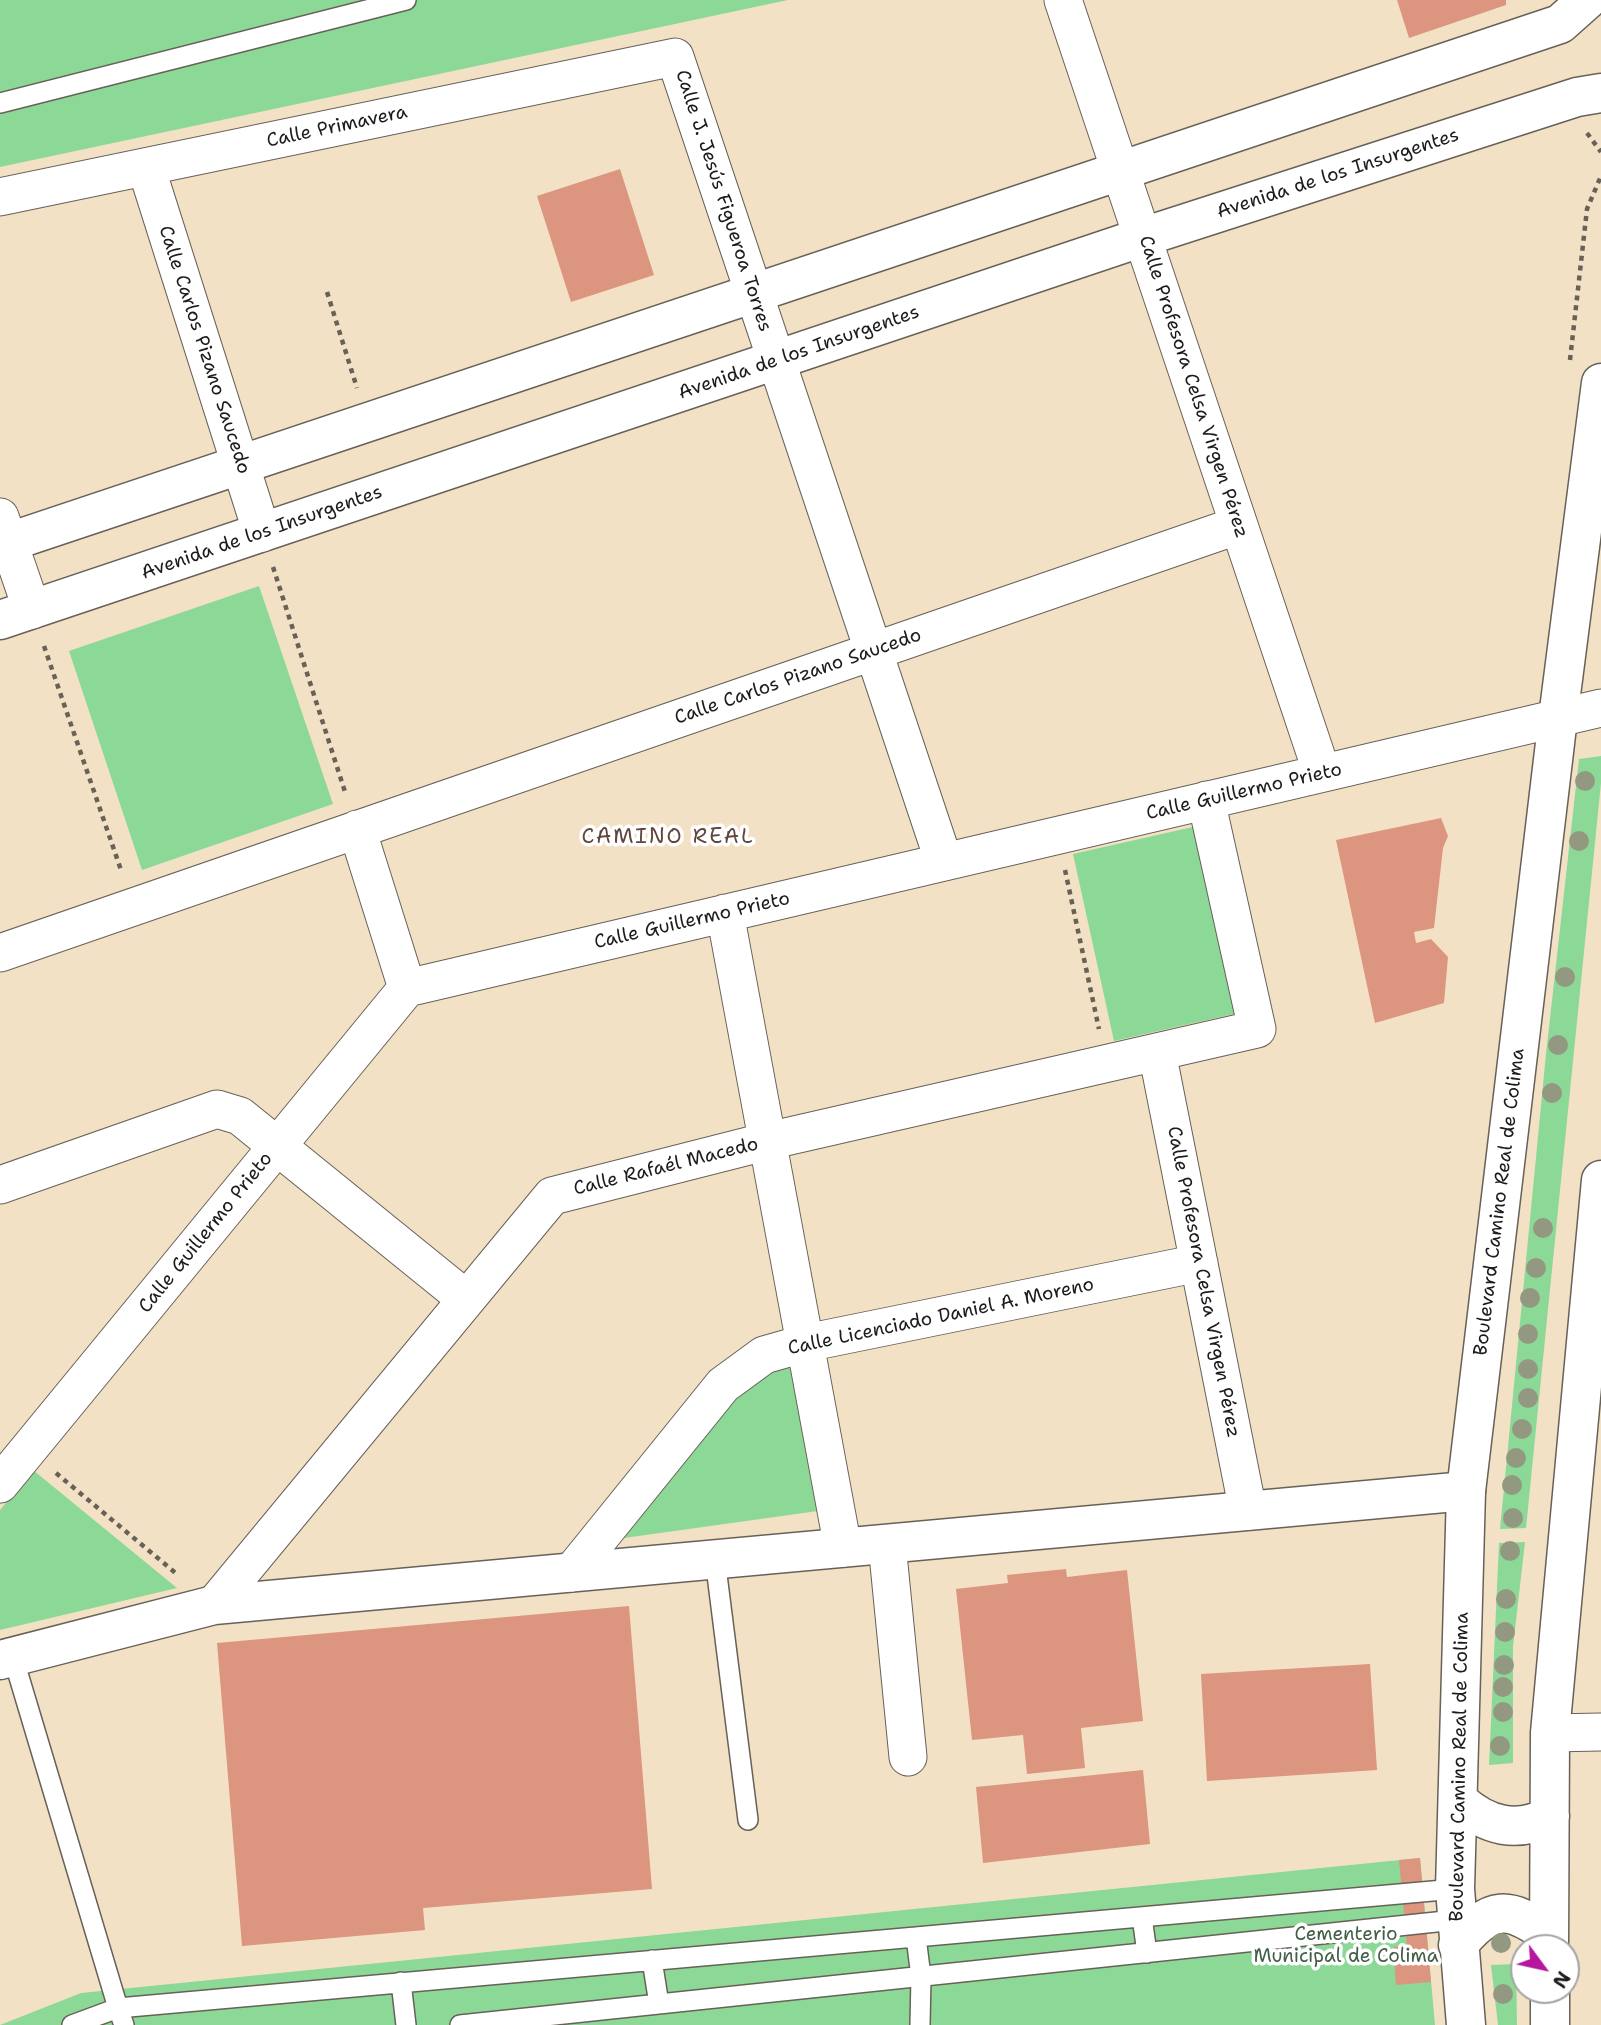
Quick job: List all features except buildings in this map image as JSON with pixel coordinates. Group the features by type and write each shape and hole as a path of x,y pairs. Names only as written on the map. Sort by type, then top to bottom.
{"street":[{"name":"Calle Profesora Celsa Virgen Pérez","path":"1063,0 1322,773"},
{"path":"16,615 3,534 240,464 1560,24 1587,0"},
{"name":"Calle Primavera","path":"0,197 675,57"},
{"name":"Calle J. Jesús Figueroa Torres","path":"675,57 944,862"},
{"name":"Avenida de los Insurgentes","path":"16,615 1143,237 1577,97 1601,93"},
{"name":"Calle Carlos Pizano Saucedo","path":"146,167 262,533"},
{"name":"Boulevard Camino Real de Colima","path":"1465,2025 1456,1918 1466,1492 1558,718 1601,383"},
{"name":"Calle Carlos Pizano Saucedo","path":"0,953 1239,525"},
{"name":"Calle Guillermo Prieto","path":"0,1485 407,988 1601,708"},
{"name":"Calle Rafaél Macedo","path":"214,1605 552,1196 768,1141 1257,1030 1206,800"},
{"path":"357,829 407,988"},
{"path":"725,913 843,1548"},
{"name":"Calle Profesora Celsa Virgen Pérez","path":"1157,1052 1248,1511"},
{"path":"0,1185 217,1109 240,1116 466,1299"},
{"path":"1549,1934 1550,1732 1601,1180"},
{"name":"Calle Licenciado Daniel A. Moreno","path":"571,1573 723,1385 764,1355 806,1343 1199,1263"},
{"path":"7,1658 214,1605 1466,1492"},
{"path":"887,1544 908,1757"},
{"path":"1550,1732 1601,1732"},
{"path":"1460,1802 1477,1817 1502,1826 1533,1826 1550,1816"},
{"path":"1456,1918 1477,1922 1500,1913 1523,1916 1542,1934"},
{"path":"1550,2004 1550,2025"}],"lane":[{"path":"0,103 406,0"},
{"path":"715,1559 748,1820"},
{"path":"7,1658 121,2016"},
{"path":"72,2025 121,2016 401,1982 1142,1917 1456,1918"},
{"path":"1142,1917 1147,1953"},
{"path":"460,2025 1456,1918"},
{"path":"916,1937 921,1977 920,2025"},
{"path":"652,1960 659,2004"},
{"path":"401,1982 406,2025"}],"path":[{"path":"327,292 368,421"},
{"path":"262,533 357,829"},
{"path":"16,615 133,906"},
{"path":"1057,835 1107,1064"},
{"path":"28,1450 214,1605"}],"green space":[{"path":"0,0 788,0 0,167"},
{"path":"259,586 333,804 142,870 69,651"},
{"path":"1601,756 1601,783 1526,1528 1500,1529 1546,1054 1579,759"},
{"path":"1197,826 1238,1013 1114,1041 1073,854"},
{"path":"799,1363 825,1510 617,1539 734,1391 766,1368"},
{"path":"33,1470 177,1588 0,1630 0,1510"},
{"path":"1525,1542 1513,1647 1513,1763 1489,1765 1499,1543"},
{"name":"Cementerio Municipal de Colima","path":"1420,1858 1435,2025 0,2025 81,1993"},
{"path":"1510,1964 1510,2004 1517,2004 1517,2025 1498,2025 1491,1965"}],"district":[{"name":"CAMINO REAL","path":"668,838"}]}
